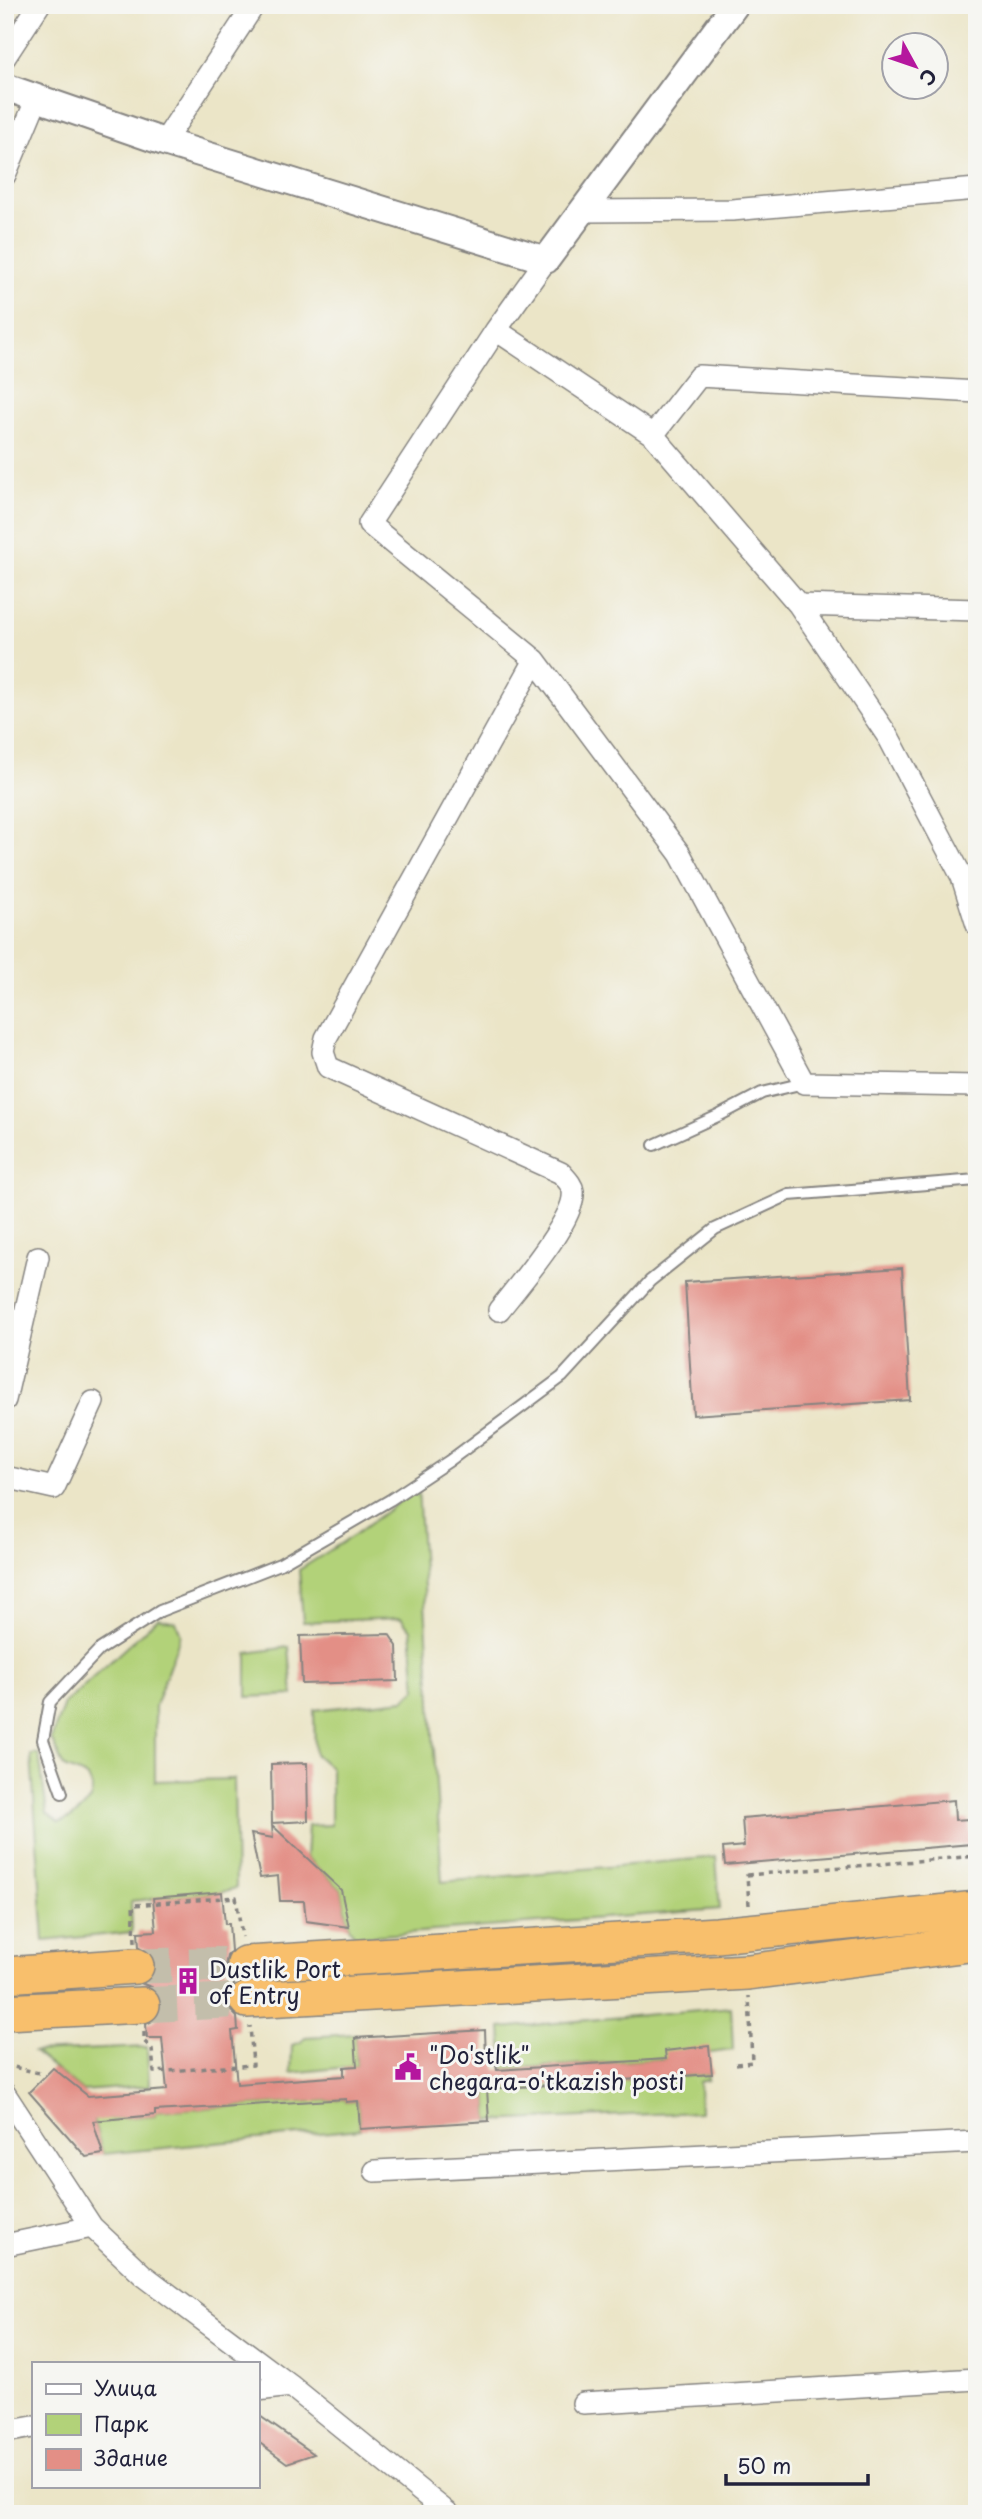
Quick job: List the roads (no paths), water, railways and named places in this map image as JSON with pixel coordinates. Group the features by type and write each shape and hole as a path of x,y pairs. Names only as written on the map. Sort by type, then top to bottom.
{"highway":[{"path":"245,1964 751,1932 977,1909"},
{"path":"247,2000 748,1972 977,1943"},
{"path":"17,1974 136,1966"},
{"path":"18,2011 142,2005"}],"street":[{"path":"5,58 39,5"},
{"path":"164,142 254,5"},
{"path":"735,5 496,330 369,524 535,660 680,854 804,1083 977,1086"},
{"path":"5,87 164,142 546,260"},
{"path":"5,175 37,98"},
{"path":"583,211 732,210 977,188"},
{"path":"496,330 653,435 799,605 889,738 962,877 977,925"},
{"path":"653,435 699,376 977,392"},
{"path":"799,605 977,610"},
{"path":"499,1310 548,1246 570,1210 574,1193 571,1184 561,1173 328,1068 323,1052 326,1038 535,660"},
{"path":"5,1400 38,1257"},
{"path":"5,1477 54,1488 93,1402"},
{"path":"5,2094 92,2227 142,2276 258,2362"},
{"path":"375,2171 977,2143"},
{"path":"5,2245 92,2227"},
{"path":"259,2362 446,2513"},
{"path":"583,2403 977,2379"},
{"path":"259,2390 291,2386"},
{"path":"5,2432 32,2427"}],"lane":[{"path":"654,1145 762,1093 804,1083"},
{"path":"62,1793 43,1740 50,1702 99,1650 160,1611 280,1564 390,1500 449,1461 562,1377 650,1281 715,1229 789,1195 977,1180"}],"tunnel":[{"path":"136,1966 245,1964"},
{"path":"142,2005 247,2000"}],"place":[{"name":"Dustlik Port of Entry","path":"188,1981"},
{"name":"\"Do'stlik\" chegara-o'tkazish posti","path":"408,2067"}]}
